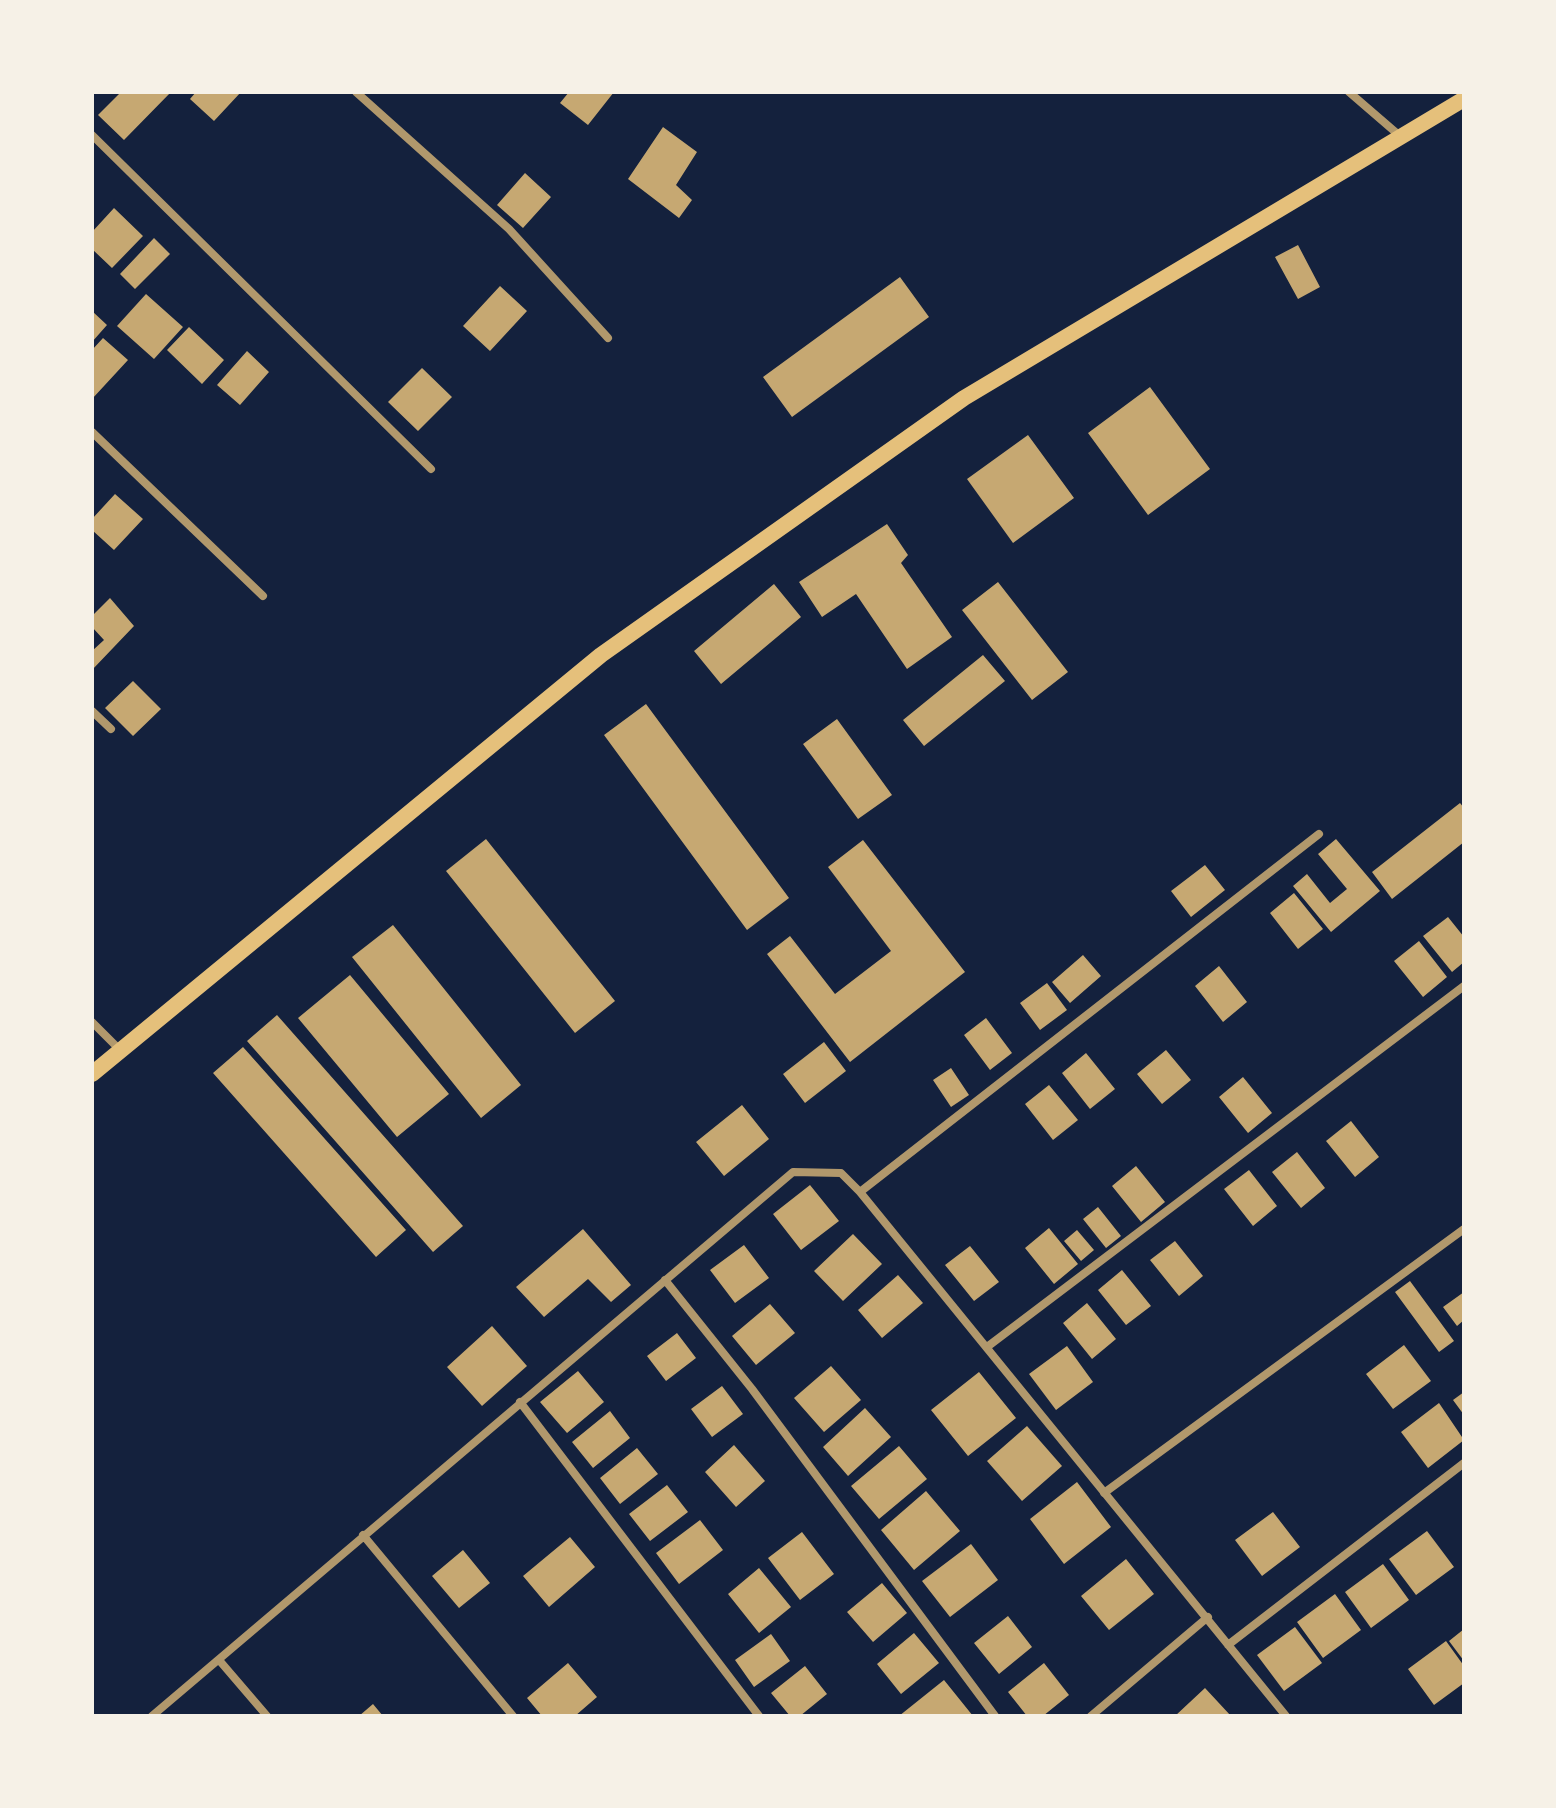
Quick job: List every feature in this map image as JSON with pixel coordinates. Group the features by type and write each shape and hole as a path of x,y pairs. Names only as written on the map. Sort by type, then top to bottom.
{"highway":[{"path":"92,1074 601,655 964,398 1464,99"}],"street":[{"path":"356,92 509,229 608,338"},
{"path":"1349,92 1400,137"},
{"path":"92,135 431,469"},
{"path":"92,432 263,596"},
{"path":"92,711 111,729"},
{"path":"860,1192 1319,834"},
{"path":"987,1347 1464,986"},
{"path":"92,1022 120,1051"},
{"path":"152,1716 793,1172 841,1173 860,1192 1286,1716"},
{"path":"1104,1493 1464,1229"},
{"path":"665,1280 752,1389 995,1716"},
{"path":"520,1402 759,1716"},
{"path":"1228,1645 1464,1463"},
{"path":"363,1535 513,1716"},
{"path":"1091,1716 1208,1617"},
{"path":"219,1660 267,1716"}],"building":[{"path":"121,92 171,92 124,140 98,115"},
{"path":"196,92 241,92 214,121 190,99"},
{"path":"569,92 614,92 588,125 560,103"},
{"path":"663,127 697,152 676,185 692,200 679,218 628,179"},
{"path":"525,173 551,197 523,228 497,205"},
{"path":"114,208 143,236 112,268 92,249 92,232"},
{"path":"154,238 170,254 135,289 120,274"},
{"path":"1298,245 1320,287 1298,299 1275,257"},
{"path":"900,277 929,317 792,417 763,377"},
{"path":"500,286 527,311 490,351 463,326"},
{"path":"146,294 183,327 154,359 117,326"},
{"path":"92,311 107,325 92,342"},
{"path":"189,327 224,360 202,384 167,350"},
{"path":"103,338 128,360 92,399 92,350"},
{"path":"247,351 269,372 240,405 217,385"},
{"path":"422,368 452,397 418,431 388,402"},
{"path":"1150,387 1210,469 1148,515 1088,433"},
{"path":"1028,435 1074,498 1013,543 967,479"},
{"path":"115,494 143,519 114,550 92,530 92,519"},
{"path":"887,524 908,555 901,563 952,637 907,669 856,594 822,617 799,582"},
{"path":"998,582 1068,672 1032,700 962,610"},
{"path":"774,584 801,617 721,684 694,651"},
{"path":"110,598 134,626 92,670 92,651 104,640 92,627 92,616"},
{"path":"983,655 1005,681 924,746 903,720"},
{"path":"133,681 161,709 133,736 105,708"},
{"path":"646,704 789,898 747,930 604,735"},
{"path":"837,719 892,795 858,819 803,744"},
{"path":"1460,803 1464,808 1464,842 1392,899 1372,872"},
{"path":"486,839 615,1001 575,1033 446,871"},
{"path":"1336,839 1380,891 1331,932 1293,886 1307,874 1330,903 1347,889 1318,854"},
{"path":"863,840 965,972 850,1062 767,954 790,936 835,994 891,951 828,867"},
{"path":"1205,865 1225,890 1191,917 1171,891"},
{"path":"1294,893 1323,929 1298,949 1270,913"},
{"path":"1448,917 1464,937 1464,962 1452,972 1423,936"},
{"path":"393,925 521,1085 481,1118 352,957"},
{"path":"1419,941 1447,977 1423,997 1394,961"},
{"path":"1083,955 1101,976 1070,1003 1052,982"},
{"path":"1219,966 1247,1002 1223,1022 1195,986"},
{"path":"350,975 449,1094 397,1137 298,1018"},
{"path":"1047,983 1067,1010 1040,1030 1020,1003"},
{"path":"277,1015 463,1226 433,1252 247,1041"},
{"path":"986,1018 1012,1053 990,1070 964,1035"},
{"path":"824,1042 846,1071 805,1103 783,1074"},
{"path":"243,1047 406,1230 376,1257 213,1073"},
{"path":"1166,1050 1191,1080 1162,1104 1137,1074"},
{"path":"1086,1053 1115,1089 1090,1109 1062,1073"},
{"path":"951,1068 969,1095 951,1107 933,1080"},
{"path":"1243,1077 1272,1113 1248,1133 1219,1097"},
{"path":"1049,1085 1078,1120 1053,1140 1025,1104"},
{"path":"742,1105 769,1139 724,1176 696,1142"},
{"path":"1351,1121 1379,1157 1355,1177 1326,1141"},
{"path":"1297,1152 1325,1188 1301,1208 1272,1172"},
{"path":"1136,1166 1165,1202 1141,1222 1112,1186"},
{"path":"1249,1170 1277,1206 1253,1226 1224,1189"},
{"path":"810,1185 839,1221 801,1250 773,1214"},
{"path":"1098,1207 1121,1236 1106,1248 1083,1219"},
{"path":"1049,1228 1078,1264 1054,1284 1025,1248"},
{"path":"583,1229 631,1285 611,1302 588,1279 544,1317 516,1287"},
{"path":"1077,1230 1094,1250 1081,1261 1064,1241"},
{"path":"853,1234 882,1264 843,1301 814,1271"},
{"path":"1175,1241 1203,1276 1179,1296 1150,1260"},
{"path":"744,1245 769,1278 735,1303 710,1270"},
{"path":"970,1246 999,1282 974,1301 945,1265"},
{"path":"1122,1270 1151,1306 1126,1325 1098,1290"},
{"path":"898,1275 923,1303 882,1338 858,1310"},
{"path":"1410,1281 1454,1341 1439,1352 1395,1292"},
{"path":"1464,1292 1464,1320 1457,1326 1443,1307"},
{"path":"1087,1303 1116,1339 1092,1359 1063,1323"},
{"path":"770,1304 795,1333 756,1365 732,1336"},
{"path":"492,1326 527,1366 482,1406 447,1367"},
{"path":"677,1333 696,1358 666,1381 647,1356"},
{"path":"1404,1345 1431,1381 1393,1409 1366,1374"},
{"path":"1067,1346 1093,1382 1056,1410 1029,1374"},
{"path":"831,1366 861,1400 824,1432 794,1398"},
{"path":"578,1371 604,1402 567,1433 540,1402"},
{"path":"979,1372 1016,1418 968,1456 931,1410"},
{"path":"722,1386 743,1414 712,1437 691,1409"},
{"path":"1464,1392 1464,1415 1453,1400"},
{"path":"1439,1403 1464,1440 1428,1468 1401,1432"},
{"path":"865,1408 891,1437 848,1476 823,1447"},
{"path":"610,1411 630,1438 593,1468 572,1442"},
{"path":"1027,1426 1062,1466 1022,1501 987,1461"},
{"path":"734,1445 765,1481 736,1507 705,1472"},
{"path":"899,1446 927,1479 879,1519 851,1486"},
{"path":"637,1448 658,1474 620,1504 600,1478"},
{"path":"1077,1482 1111,1527 1064,1564 1030,1519"},
{"path":"667,1485 688,1512 650,1541 629,1514"},
{"path":"926,1491 960,1531 914,1570 881,1530"},
{"path":"1273,1512 1300,1547 1262,1576 1235,1540"},
{"path":"700,1520 723,1550 679,1584 656,1553"},
{"path":"1427,1531 1454,1567 1416,1595 1389,1559"},
{"path":"802,1532 834,1574 800,1600 768,1558"},
{"path":"570,1537 595,1567 549,1607 523,1576"},
{"path":"971,1544 998,1580 950,1617 922,1581"},
{"path":"463,1550 490,1583 459,1608 432,1576"},
{"path":"1126,1559 1154,1594 1109,1630 1081,1596"},
{"path":"1383,1564 1409,1600 1371,1628 1345,1592"},
{"path":"759,1568 791,1607 759,1633 728,1594"},
{"path":"882,1583 907,1613 873,1642 847,1612"},
{"path":"1335,1594 1361,1630 1323,1658 1297,1622"},
{"path":"1008,1616 1032,1647 999,1674 974,1643"},
{"path":"1295,1627 1322,1663 1284,1691 1257,1655"},
{"path":"1464,1629 1464,1661 1449,1641"},
{"path":"914,1633 939,1663 901,1694 877,1664"},
{"path":"771,1634 790,1661 754,1687 735,1660"},
{"path":"1446,1641 1464,1666 1464,1683 1434,1705 1408,1669"},
{"path":"568,1663 597,1697 575,1716 542,1716 527,1698"},
{"path":"1044,1663 1069,1695 1043,1716 1027,1716 1008,1692"},
{"path":"805,1666 827,1694 800,1716 790,1716 771,1693"},
{"path":"944,1680 973,1716 899,1716"},
{"path":"1205,1688 1231,1716 1175,1716"},
{"path":"373,1704 383,1716 359,1716"}]}
